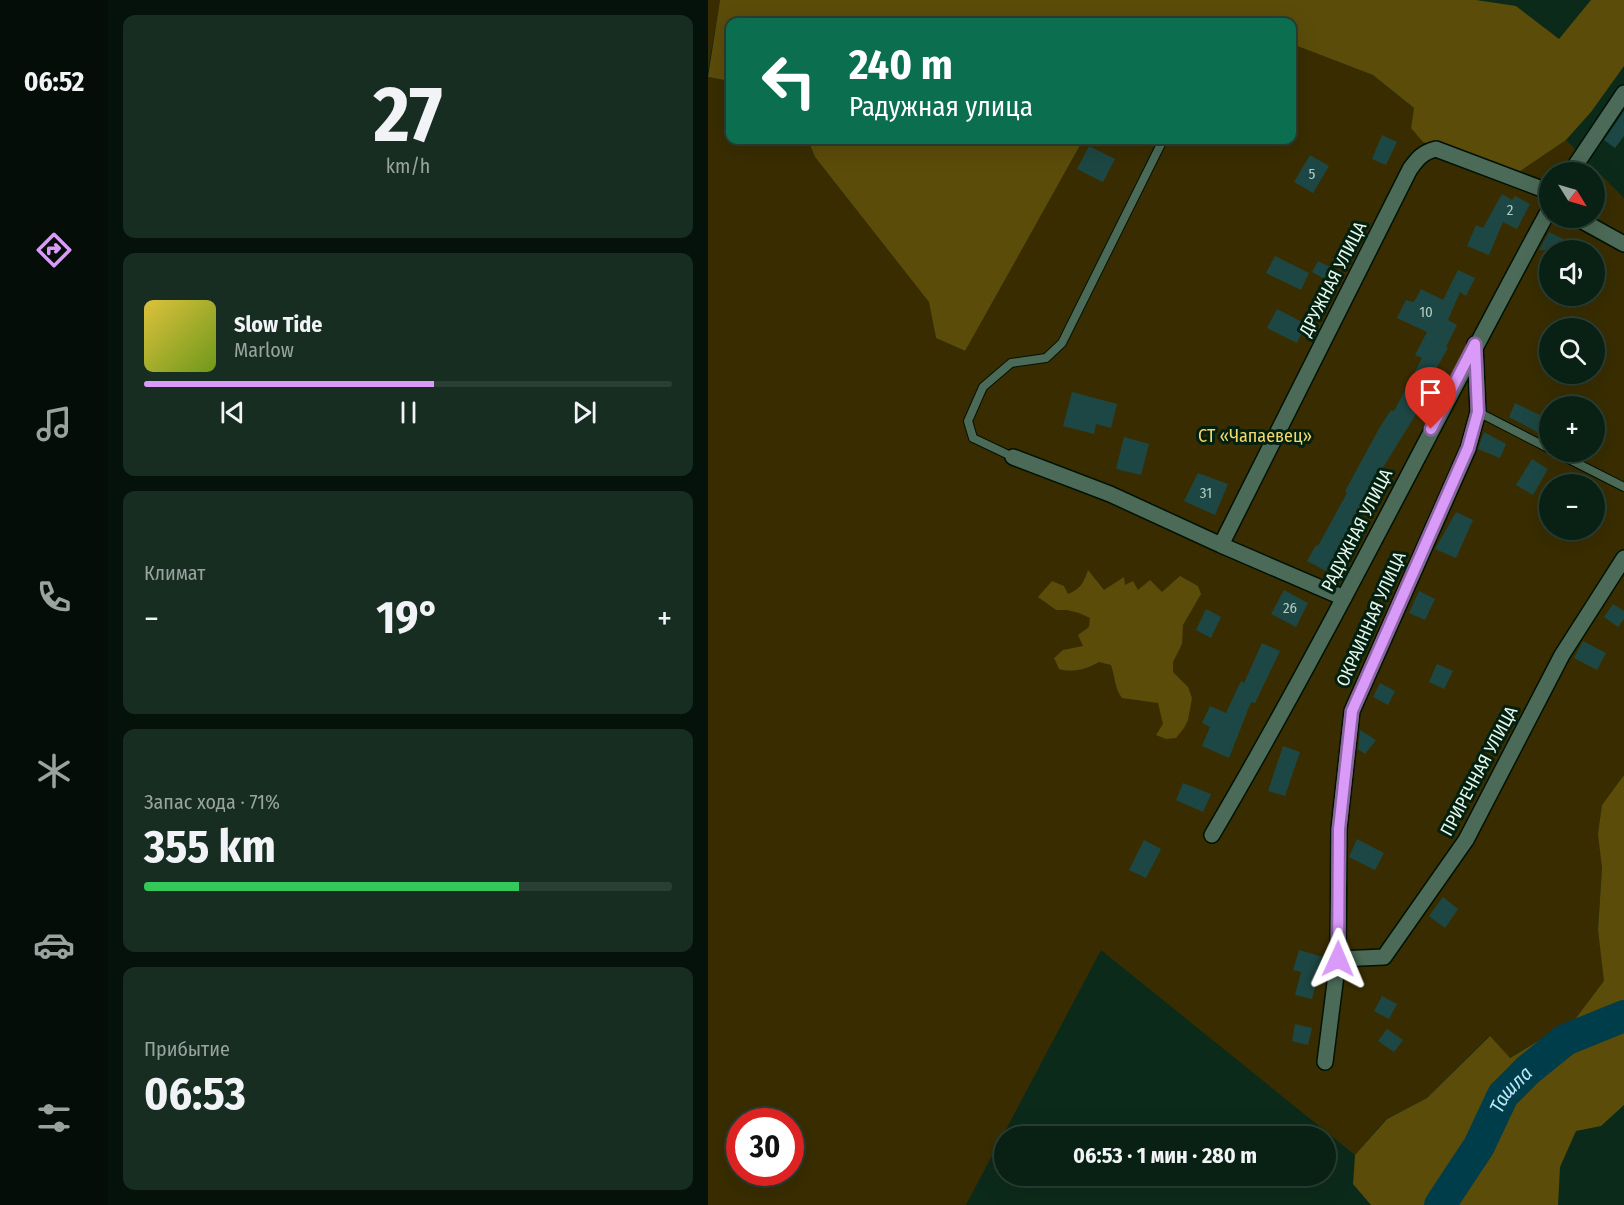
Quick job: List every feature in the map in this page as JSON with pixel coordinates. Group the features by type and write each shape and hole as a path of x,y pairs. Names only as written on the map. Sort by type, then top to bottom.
{"street":[{"path":"1578,162 1624,93"},
{"name":"ДРУЖНАЯ УЛИЦА","path":"1221,545 1405,179 1418,158 1436,149 1539,188"},
{"name":"РАДУЖНАЯ УЛИЦА","path":"1212,836 1271,735 1475,344 1539,228"},
{"path":"1594,228 1624,244"},
{"name":"ОКРАИННАЯ УЛИЦА","path":"1325,1062 1338,959 1339,829 1352,711 1468,448 1478,412 1475,344"},
{"path":"1013,457 1110,494 1344,598"},
{"name":"ПРИРЕЧНАЯ УЛИЦА","path":"1338,959 1384,957 1466,840 1562,655 1624,558"}],"lane":[{"path":"1013,457 973,438 968,421 982,387 1011,363 1046,358 1062,343 1161,144"},
{"path":"1478,412 1539,443"},
{"path":"1575,462 1624,487"}],"green space":[{"path":"708,0 720,0 708,71"},
{"name":"СТ «Чапаевец»","path":"1296,46 1373,75 1414,108 1411,128 1513,176 1566,140 1588,162 1539,162 1539,228 1605,228 1605,179 1624,198 1624,775 1602,805 1599,834 1602,868 1598,930 1605,981 1576,1018 1509,1058 1489,1036 1427,1098 1386,1119 1355,1155 1336,1140 1336,1126 1319,1126 1101,950 1008,1126 994,1126 994,1152 966,1205 708,1205 708,77 726,80 726,144 810,144 815,157 930,302 936,338 964,351 1081,144 1296,144"}],"shaded area":[{"path":"720,0 1476,0 1516,6 1559,39 1591,0 1624,0 1624,66 1591,112 1566,140 1513,176 1423,142 1411,128 1414,108 1373,75 1296,46 1296,18 726,18 726,80 708,77"},
{"path":"810,144 1081,144 965,351 936,338 929,302 815,157"},
{"path":"1088,570 1104,590 1124,577 1125,585 1133,581 1138,590 1150,580 1162,592 1180,576 1198,586 1201,594 1183,625 1182,644 1173,662 1173,672 1188,687 1192,698 1188,720 1176,738 1166,739 1156,735 1163,724 1158,703 1122,698 1116,687 1111,665 1099,662 1080,670 1059,669 1054,658 1063,650 1083,646 1078,635 1089,627 1090,618 1067,610 1056,610 1038,597 1052,581 1064,586 1068,594 1076,590"},
{"path":"1624,775 1624,1105 1601,1126 1576,1131 1560,1167 1558,1205 1371,1205 1353,1184 1355,1155 1387,1119 1427,1098 1490,1036 1510,1058 1576,1018 1604,981 1598,930 1602,868 1598,834 1602,805"}],"building":[{"path":"1624,111 1624,136 1615,148 1604,140"},
{"path":"1382,135 1397,142 1386,165 1372,159"},
{"path":"1089,146 1115,159 1103,182 1077,169"},
{"path":"1310,155 1329,166 1313,193 1294,182"},
{"path":"1502,194 1512,200 1515,196 1530,204 1517,229 1503,222 1489,255 1467,246 1476,225 1483,228"},
{"path":"1549,232 1565,240 1545,240"},
{"path":"1275,256 1309,273 1301,290 1266,273"},
{"path":"1318,261 1340,272 1334,284 1312,272"},
{"path":"1458,270 1475,278 1466,296 1460,292 1448,320 1457,325 1446,347 1448,348 1416,404 1421,406 1371,487 1326,571 1307,561 1316,545 1318,546 1347,493 1345,491 1380,427 1391,410 1394,411 1422,358 1415,355 1427,332 1397,318 1406,300 1414,302 1421,289 1443,300"},
{"path":"1277,309 1306,324 1297,343 1267,328"},
{"path":"1072,392 1117,404 1111,428 1096,424 1094,434 1063,426"},
{"path":"1515,403 1539,415 1539,433 1509,417"},
{"path":"1484,432 1506,444 1500,458 1478,449"},
{"path":"1124,437 1149,444 1141,475 1116,469"},
{"path":"1532,459 1548,469 1545,474 1539,474 1539,485 1533,495 1516,485"},
{"path":"1198,473 1228,484 1215,515 1184,501"},
{"path":"1456,512 1473,520 1456,558 1435,549"},
{"path":"1284,590 1308,603 1296,627 1271,614"},
{"path":"1419,591 1435,599 1425,620 1409,613"},
{"path":"1613,604 1624,611 1624,619 1618,627 1604,617"},
{"path":"1206,609 1221,617 1211,638 1196,630"},
{"path":"1583,641 1606,653 1597,670 1574,658"},
{"path":"1262,643 1280,651 1255,703 1251,702 1229,758 1202,746 1210,727 1202,723 1210,706 1226,713 1241,681 1244,683"},
{"path":"1437,664 1453,671 1444,689 1429,682"},
{"path":"1380,683 1395,691 1388,705 1373,697"},
{"path":"1360,730 1376,740 1365,754 1358,749"},
{"path":"1283,746 1300,752 1285,796 1268,791"},
{"path":"1183,783 1211,794 1203,812 1176,800"},
{"path":"1357,839 1384,853 1375,870 1349,857"},
{"path":"1144,840 1161,849 1146,878 1129,870"},
{"path":"1443,897 1458,909 1445,928 1429,916"},
{"path":"1299,950 1323,957 1312,999 1295,995 1301,972 1293,970"},
{"path":"1382,996 1397,1004 1389,1019 1374,1011"},
{"path":"1295,1024 1312,1028 1308,1045 1292,1041"},
{"path":"1387,1029 1403,1040 1394,1052 1378,1041"}],"waterway":[{"name":"Ташла","path":"1440,1205 1479,1146 1503,1095 1528,1070 1565,1040 1624,1016"}],"route":[{"path":"1338,959 1339,829 1352,711 1468,448 1478,412 1475,344 1431,429"}]}
